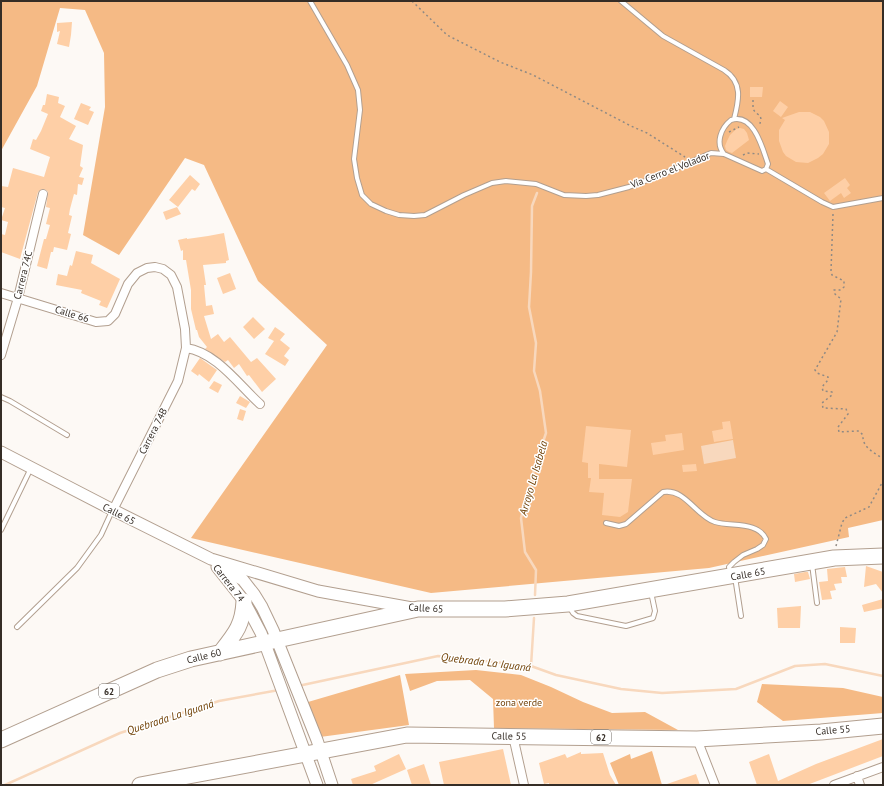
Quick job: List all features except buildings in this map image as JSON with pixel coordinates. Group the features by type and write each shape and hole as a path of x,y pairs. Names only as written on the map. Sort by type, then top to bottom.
{"highway":[{"name":"Calle 65","path":"418,609 506,609 568,604 732,577 834,558 879,558"},
{"path":"220,652 240,624 244,614 244,600"},
{"name":"Calle 60","path":"1,740 157,670 191,659 418,609"},
{"name":"Calle 55","path":"140,785 407,735 697,739 821,732 883,726"}],"street":[{"name":"Carrera 74C","path":"1,355 18,298 43,194"},
{"name":"Calle 66","path":"1,294 96,322 108,321 115,314 128,284 137,274 147,268 155,266 163,269"},
{"name":"Carrera 74B","path":"113,510 178,381 186,348 185,329 177,287 171,275 163,269"},
{"path":"186,348 198,351 217,363 260,404"},
{"name":"Calle 65","path":"1,452 210,559 318,591 418,609"},
{"name":"Carrera 74","path":"210,559 244,600 271,642 283,657 304,709 313,752 317,785"},
{"name":"Carrera 74","path":"210,559 243,580 262,607 271,642 271,659 290,713 332,785"},
{"path":"514,736 524,785"},
{"path":"697,739 715,785"},
{"path":"834,785 883,767"},
{"path":"857,776 860,785"}],"lane":[{"name":"Vía Cerro el Volador","path":"310,1 347,65 358,90 360,110 354,159 362,195 371,204 386,212 399,216 425,215 464,195 492,183 506,181 536,184 564,195 598,195 661,175 692,160 711,153 724,154"},
{"path":"621,1 663,36 732,76 737,84 738,91 734,119"},
{"path":"766,169 768,164 764,152 756,133 749,123 743,120 734,119 728,123 721,134 719,142 720,148 724,154 762,171 766,169 822,202 833,207 883,198"},
{"path":"1,397 67,435"},
{"path":"1,530 32,468"},
{"path":"606,523 619,526 626,524 663,492 669,491 675,492 697,511 715,522 747,526 757,530 766,539 763,545 757,550 743,555 729,567 741,616"},
{"path":"17,627 77,568 101,535 113,510"},
{"path":"812,562 817,603"},
{"path":"568,604 573,613 577,616 626,626 652,618 654,610 651,591"}],"path":[{"path":"412,1 447,35 500,62 533,75 647,133 692,160"},
{"path":"753,100 752,109 761,117 762,121 756,133"},
{"path":"732,131 736,127 742,127"},
{"path":"732,158 734,154 743,155 747,153 757,154 764,152"},
{"path":"833,207 831,271 832,275 844,281 844,287 840,290 834,290 835,294 841,300 837,332 815,370 817,373 828,377 828,380 822,387 823,391 832,392 832,395 822,403 823,408 846,409 848,414 838,427 839,432 860,431 863,435 862,441 864,446 883,459"},
{"path":"834,558 842,523 845,518 869,507 883,481"}],"green space":[{"path":"1,1 883,1 883,520 848,528 849,537 709,568 431,593 191,538 327,345 258,281 204,165 185,158 119,255 83,235 105,107 104,53 85,10 60,8 37,86 1,151"},
{"name":"zona verde","path":"476,670 521,675 612,713 645,712 678,730 494,728 493,699 470,680 437,681 410,691 405,674"},
{"path":"400,675 409,725 320,737 308,702"},
{"path":"762,684 843,688 883,697 883,713 783,721 757,702"},
{"path":"652,751 662,785 619,785 610,763 630,754 631,759"}],"shaded area":[{"path":"733,440 736,458 704,464 701,446"}],"waterway":[{"name":"Arroyo La Isabela","path":"535,595 536,570 525,552 521,518 535,466 546,433 540,391 534,371 536,343 529,307 532,206 537,193"},
{"name":"Arroyo La Isabela","path":"531,666 534,618"},
{"name":"Quebrada La Iguaná","path":"298,686 438,656 531,666 556,675 621,689 662,693 736,689 795,666 825,664 883,676"},
{"name":"Quebrada La Iguaná","path":"5,785 120,733 219,701 279,690"}]}
